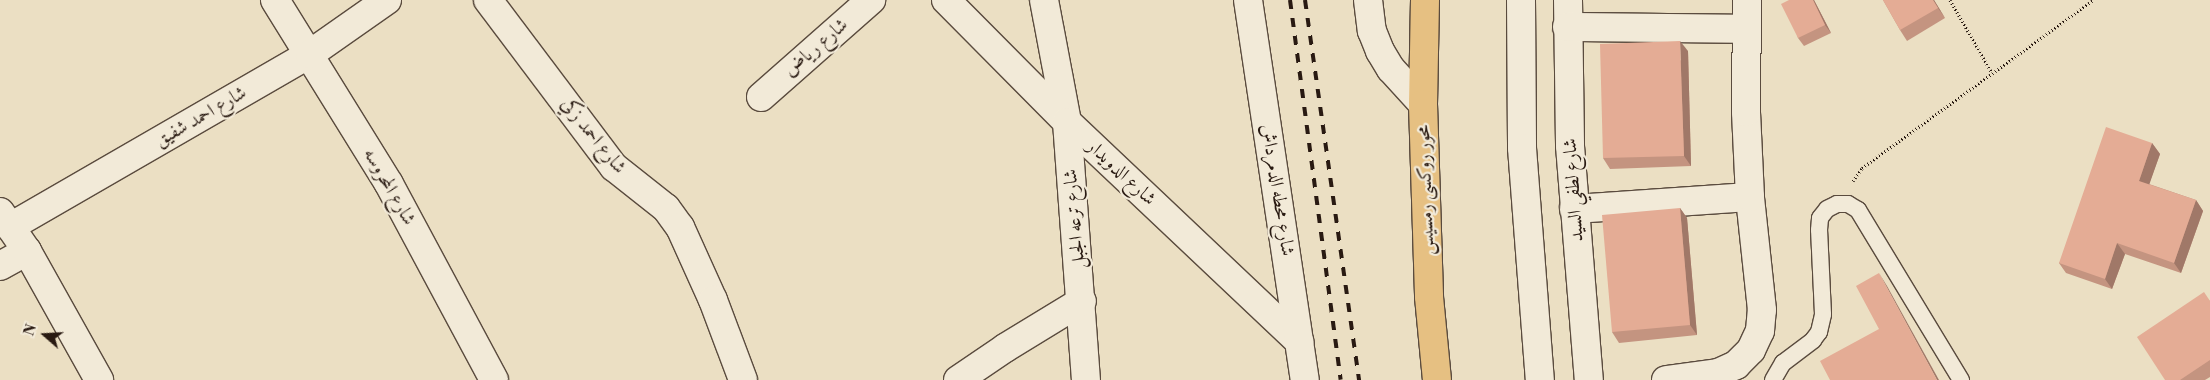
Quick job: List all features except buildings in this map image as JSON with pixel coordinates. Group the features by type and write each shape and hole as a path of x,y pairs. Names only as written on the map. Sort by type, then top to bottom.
{"main road":[{"name":"محور روكسى رمسيس","path":"1425,0 1423,104 1429,297 1436,380"}],"street":[{"name":"شارع المحروسه","path":"275,0 389,184 494,380"},
{"name":"شارع احمد شفيق","path":"5,219 310,54 387,0"},
{"name":"شارع احمد زكي","path":"488,0 614,167 666,208 680,227 712,300 743,380"},
{"name":"شارع رياض","path":"761,97 871,0"},
{"name":"شارع الدويدار","path":"946,0 1067,122 1300,342"},
{"name":"شارع ترعه الجبل","path":"1044,0 1067,122 1082,301 1086,380"},
{"name":"شارع محطه الدمرداش","path":"1248,0 1305,380"},
{"path":"1368,0 1372,31 1380,51 1391,69 1423,104"},
{"path":"1521,0 1522,148 1540,380"},
{"name":"شارع لطفي السيد","path":"1568,0 1569,136 1589,380"},
{"path":"1666,380 1718,373 1736,365 1751,350 1760,331 1762,310 1750,197 1746,112 1747,0"},
{"path":"1568,27 1746,29"},
{"path":"1574,209 1750,197"},
{"path":"5,219 27,251 99,380"},
{"path":"0,266 27,251"},
{"path":"958,380 1005,348 1082,301"}],"lane":[{"path":"1773,380 1783,363 1813,340 1819,332 1824,314 1820,218 1827,209 1837,204 1848,204 1858,210 1961,380"}],"path":[{"path":"1950,0 1992,73"},
{"path":"1837,204 1862,168 2093,0"}],"railway":[{"path":"1290,0 1341,380"},
{"path":"1305,0 1359,380"}]}
